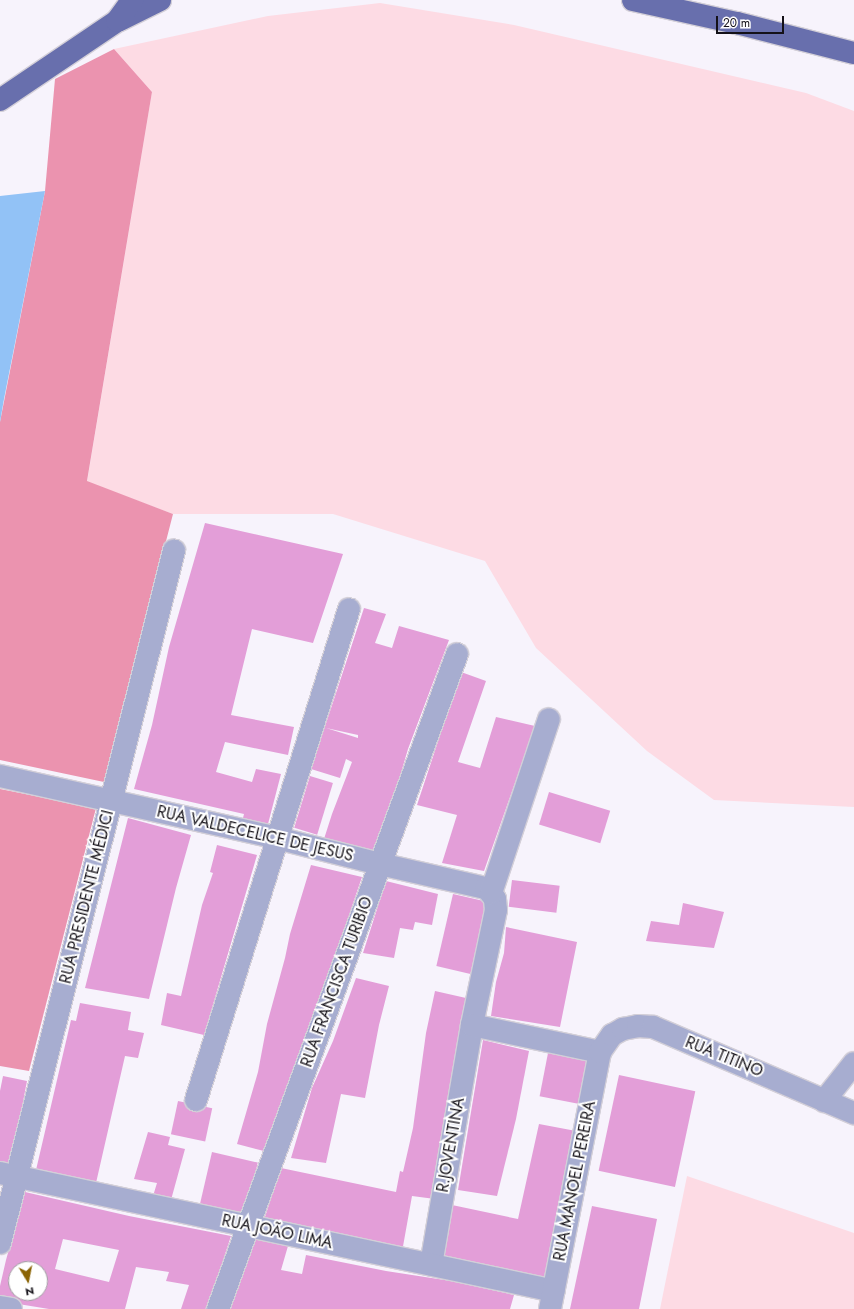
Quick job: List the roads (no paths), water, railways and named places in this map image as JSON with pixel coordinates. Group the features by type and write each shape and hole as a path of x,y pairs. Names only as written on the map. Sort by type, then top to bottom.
{"main road":[{"path":"117,21 132,0"},
{"path":"0,100 117,21 160,0"},
{"path":"633,0 737,23 854,53"}],"street":[{"name":"RUA PRESIDENTE MÉDICI","path":"0,1243 8,1175 111,801 174,551"},
{"path":"196,1100 349,609"},
{"name":"RUA FRANCISCA TURIBIO","path":"218,1309 457,654"},
{"name":"R.JOVENTINA","path":"431,1265 494,901 549,719"},
{"name":"RUA VALDECELICE DE JESUS","path":"0,776 278,838 380,864 486,888 494,901"},
{"path":"472,1025 600,1052"},
{"name":"RUA TITINO","path":"600,1052 612,1035 623,1029 638,1026 652,1027 772,1077 824,1101 854,1112"},
{"name":"RUA MANOEL PEREIRA","path":"552,1300 600,1052"},
{"path":"824,1101 854,1063"},
{"name":"RUA JOÃO LIMA","path":"8,1175 431,1265 552,1300"},
{"path":"0,1307 11,1309"}],"water":[{"path":"45,191 4,399 0,422 0,196"}]}
